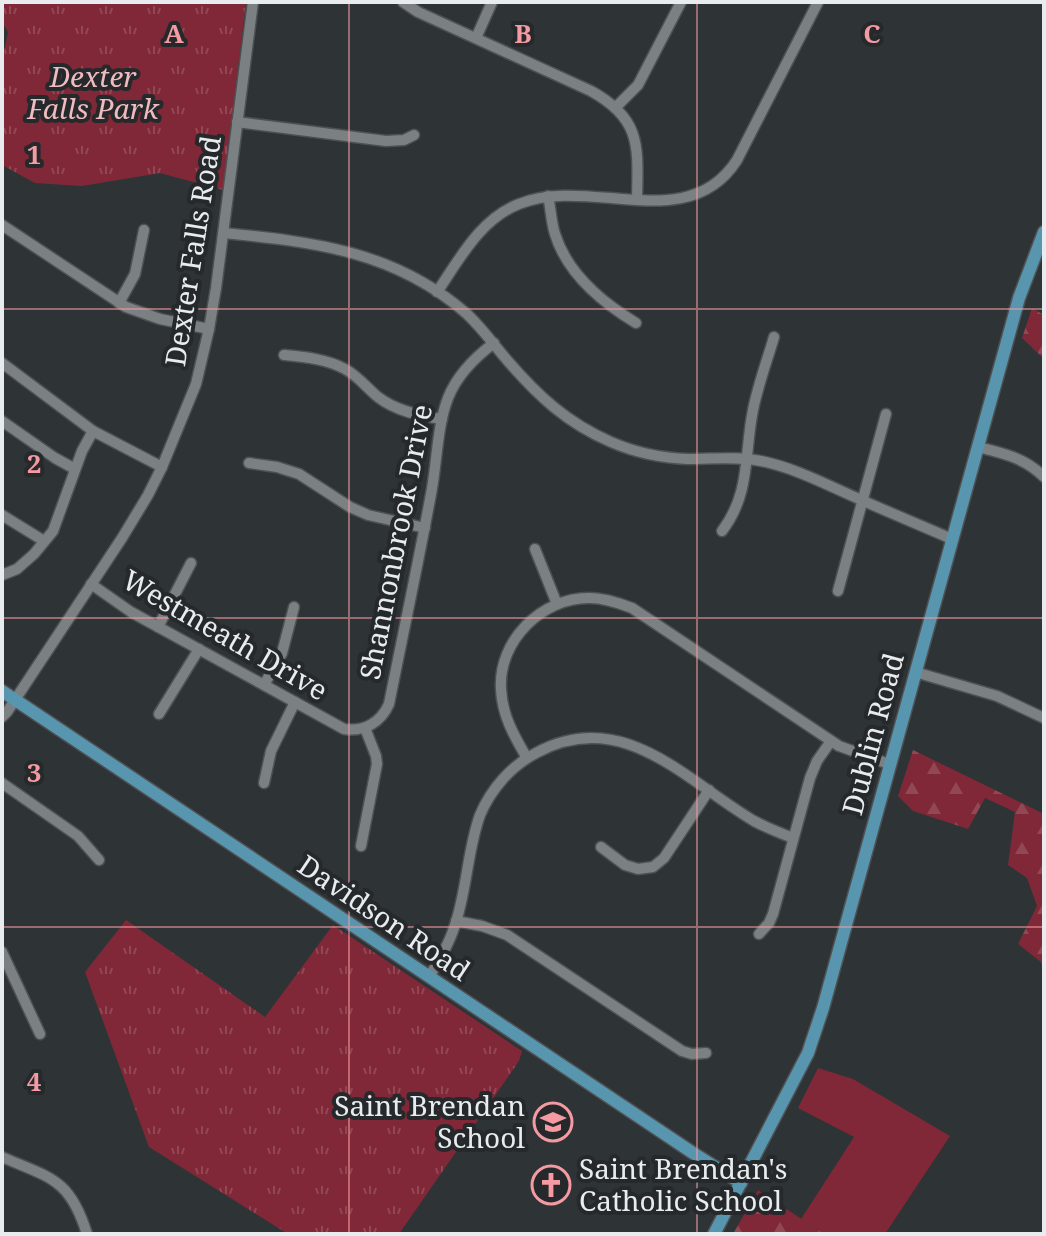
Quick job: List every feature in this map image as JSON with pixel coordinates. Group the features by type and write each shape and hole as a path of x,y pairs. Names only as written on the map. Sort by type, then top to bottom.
{"main road":[{"name":"Dublin Road","path":"714,1234 808,1053 1019,298 1043,239"},
{"name":"Davidson Road","path":"2,691 741,1183"}],"street":[{"name":"Dexter Falls Road","path":"2,717 135,516 162,467 196,384 209,329 224,233 253,2"},
{"path":"403,2 418,12 591,91 616,107 629,123 636,142 637,200"},
{"path":"476,38 492,2"},
{"path":"616,107 638,85 681,2"},
{"path":"437,292 474,238 496,217 519,203 548,196 665,200 708,190 728,174 737,160 818,2"},
{"path":"237,122 386,141 404,140 414,135"},
{"path":"548,196 560,248 578,275 615,310 636,323"},
{"path":"2,225 119,303 160,319 209,329"},
{"path":"119,303 135,274 144,230"},
{"path":"224,233 327,246 394,268 437,292 466,314 541,397 579,426 614,443 647,453 685,459 747,459 781,465 952,539"},
{"path":"722,531 737,507 754,407 774,337"},
{"name":"Shannonbrook Drive","path":"365,728 381,717 389,704 448,398 461,374 494,343"},
{"path":"284,355 335,364 392,405 404,411 442,419"},
{"path":"2,363 93,431 162,467"},
{"path":"838,591 886,414"},
{"path":"2,421 75,469"},
{"path":"2,575 17,569 53,531 75,469 93,431"},
{"path":"978,447 1026,462 1044,477"},
{"path":"249,463 299,474 368,515 425,528"},
{"path":"2,515 44,541"},
{"path":"535,549 557,604"},
{"path":"158,627 191,563"},
{"name":"Westmeath Drive","path":"91,584 158,627 337,725 352,730 365,728"},
{"path":"527,758 514,737 504,711 502,671 508,651 524,627 540,613 557,604 589,597 632,608 831,741 850,752 889,764"},
{"path":"264,685 282,653 294,607"},
{"path":"159,714 199,649"},
{"path":"915,672 990,693 1044,718"},
{"path":"264,783 271,751 295,702"},
{"path":"361,846 377,764 365,728"},
{"path":"429,977 445,953 456,921 474,837 486,802 508,773 527,758 553,745 582,737 618,740 641,748 755,821 793,838"},
{"path":"759,934 773,914 810,778 831,741"},
{"path":"2,783 78,836 99,860"},
{"path":"601,847 625,865 638,869 653,867 664,858 709,790"},
{"path":"456,921 507,935 682,1051 706,1053"},
{"path":"2,952 40,1034"},
{"path":"2,1157 60,1184 76,1202 87,1234"}],"green space":[{"name":"Dexter Falls Park","path":"2,2 246,2 223,190 160,173 82,186 35,183 2,165 2,61 8,32 2,22"},
{"path":"1032,308 1044,315 1044,359 1022,338"},
{"path":"913,750 1044,814 1044,975 1041,962 1018,944 1037,906 1027,878 1008,865 1015,812 985,798 968,829 913,811 898,796"},
{"path":"126,920 265,1017 333,925 522,1051 519,1061 399,1234 288,1234 149,1147 85,972"},
{"path":"818,1068 853,1079 950,1136 885,1234 824,1234 801,1219 854,1137 798,1108"},
{"path":"758,1190 824,1234 733,1234"}],"place":[{"name":"Saint Brendan School","path":"553,1122"},
{"name":"Saint Brendan's Catholic School","path":"551,1185"}]}
